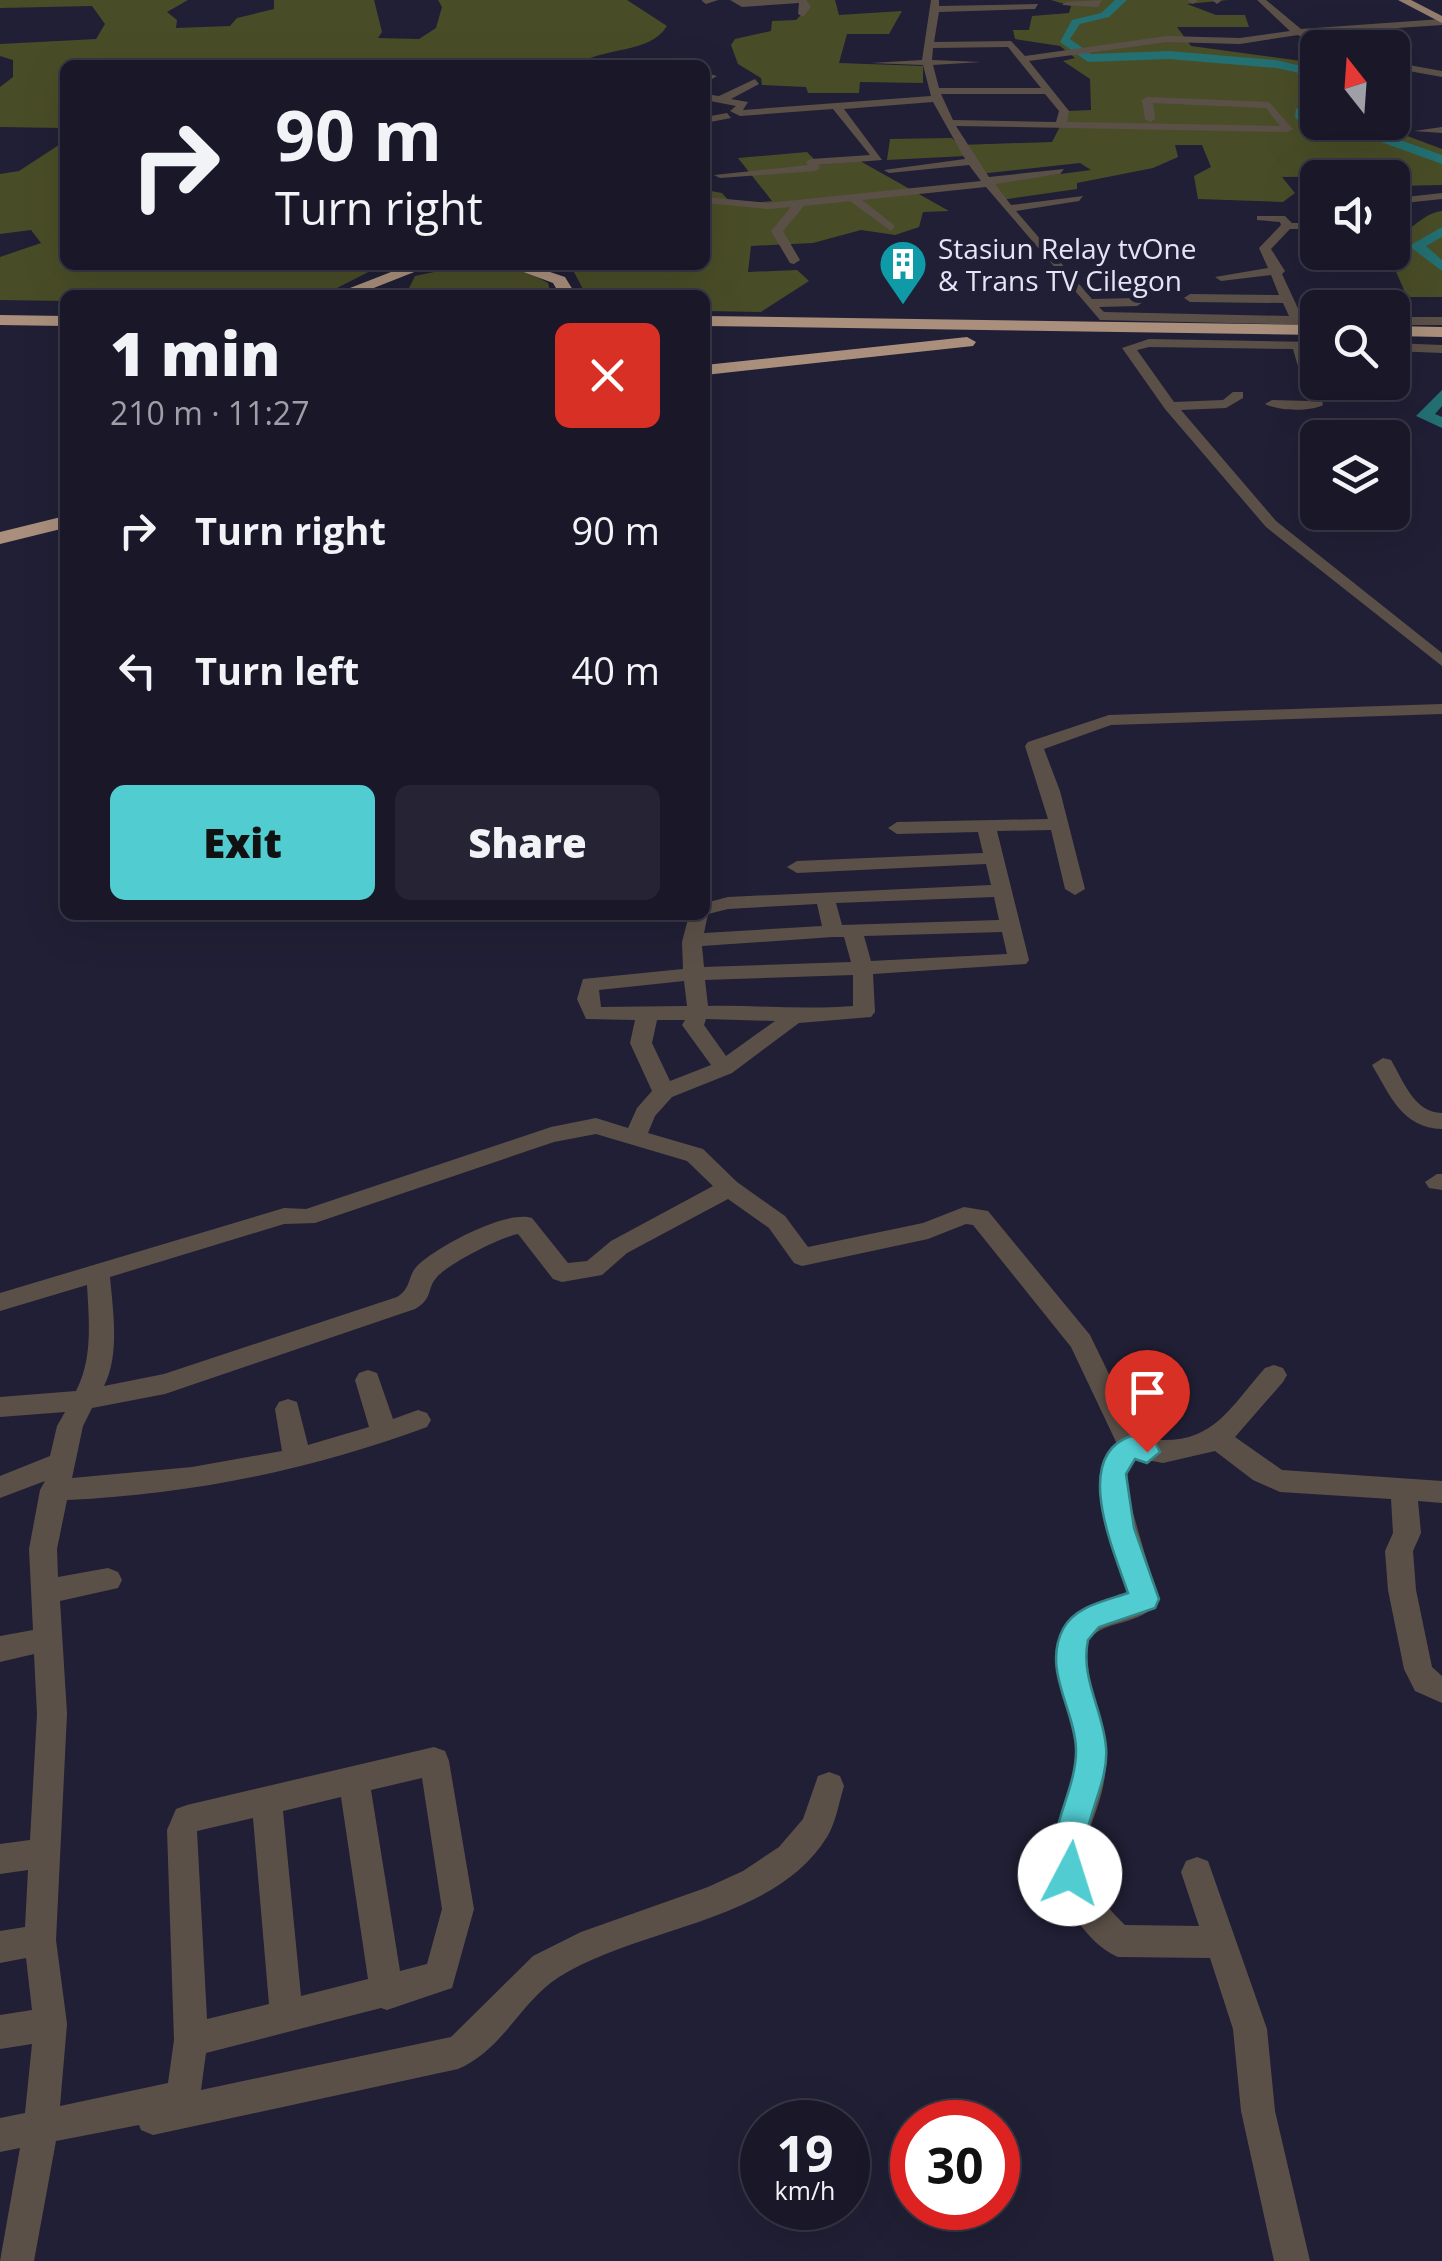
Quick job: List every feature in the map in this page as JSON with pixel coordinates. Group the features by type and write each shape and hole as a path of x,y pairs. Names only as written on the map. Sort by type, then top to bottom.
{"highway":[{"path":"354,290 410,270"},
{"path":"404,290 410,277 430,270"},
{"path":"528,270 558,280 565,290"},
{"path":"546,270 566,278 575,290"},
{"path":"0,312 60,313"},
{"path":"0,320 60,321"},
{"path":"710,324 1300,333"},
{"path":"710,324 1300,333"},
{"path":"710,369 886,348 1119,333"},
{"path":"1410,334 1442,335"},
{"path":"0,540 60,525"}],"main road":[{"path":"1404,0 1442,21"}],"street":[{"path":"706,1 714,0"},
{"path":"734,0 742,4 804,5"},
{"path":"1066,5 1096,5 1098,0"},
{"path":"1261,0 1300,33"},
{"path":"934,17 1040,2"},
{"path":"773,7 804,5"},
{"path":"992,6 996,25 1064,111 1061,124"},
{"path":"1426,12 1442,10"},
{"path":"1317,17 1351,16 1358,26"},
{"path":"934,17 971,21"},
{"path":"934,17 927,62 935,95 948,122 1011,208 1107,318 1297,321 1279,272 1265,254 1265,248 1286,222 1300,219"},
{"path":"1282,20 1300,18"},
{"path":"1325,30 1442,21"},
{"path":"1021,59 1167,39 1240,40 1300,33"},
{"path":"928,45 1010,44 1057,53"},
{"path":"876,62 976,62"},
{"path":"1410,68 1442,74"},
{"path":"720,100 755,82"},
{"path":"724,115 935,95 1047,91"},
{"path":"1022,92 1034,106"},
{"path":"710,95 720,100"},
{"path":"724,115 758,96"},
{"path":"720,100 724,115"},
{"path":"948,122 1151,123 1286,130 1269,106 1146,101 1151,123 1162,135 1219,138"},
{"path":"720,175 815,168 810,162 878,158 836,106"},
{"path":"1420,132 1442,130"},
{"path":"889,170 975,161"},
{"path":"710,200 768,206 1060,172"},
{"path":"920,183 989,180"},
{"path":"1410,199 1442,196"},
{"path":"852,197 890,228"},
{"path":"1011,208 1079,198"},
{"path":"794,260 777,231 800,203"},
{"path":"1261,218 1300,224"},
{"path":"1221,277 1279,272"},
{"path":"1190,298 1288,299"},
{"path":"1090,303 1137,302"},
{"path":"1414,305 1424,321"},
{"path":"1410,321 1442,320"},
{"path":"1272,404 1316,405 1299,346 1132,346 1130,354 1170,406 1271,524 1442,661"},
{"path":"1410,348 1442,349"},
{"path":"1170,406 1226,404 1238,395"},
{"path":"1076,889 1056,824 1051,791 1034,746 1094,722 1442,709"},
{"path":"825,898 863,968 864,1012 794,1016 593,1014 586,988 598,981 694,974 863,968 1013,962 1021,956 1000,891 986,824"},
{"path":"897,828 1056,824"},
{"path":"798,867 993,858"},
{"path":"846,863 852,896"},
{"path":"710,908 728,903 1000,891"},
{"path":"874,896 884,929"},
{"path":"698,920 694,940 698,1013 693,1025 724,1068"},
{"path":"694,940 1012,926"},
{"path":"650,1016 640,1026 637,1039 664,1092"},
{"path":"636,1135 644,1113 664,1092 724,1068 794,1016"},
{"path":"1383,1065 1414,1114 1429,1122 1442,1121"},
{"path":"0,1302 284,1216 301,1218 374,1197 581,1127 636,1135 695,1155 729,1188 763,1210 795,1250 811,1258 894,1234 928,1230 964,1216 980,1216 1082,1342 1131,1446"},
{"path":"0,1407 84,1400 201,1374 406,1303 418,1296 426,1272 506,1225 524,1224 555,1269 576,1274 592,1269 620,1247 729,1188"},
{"path":"16,2261 39,2136 50,2024 40,1940 52,1714 43,1592 44,1549 55,1477 70,1426 96,1376 102,1322 98,1273"},
{"path":"1216,1440 1274,1376"},
{"path":"368,1380 384,1433"},
{"path":"288,1408 298,1459"},
{"path":"0,1487 55,1477 170,1484 298,1459 418,1420"},
{"path":"1131,1446 1163,1452 1216,1440 1228,1444 1266,1476 1280,1481 1442,1492"},
{"path":"1131,1446 1114,1463 1113,1489 1120,1528 1144,1599 1089,1619 1075,1634 1070,1666 1091,1743 1091,1763 1070,1839 1070,1874 1097,1921 1118,1941 1222,1942"},
{"path":"1404,1490 1407,1532 1399,1551 1402,1590 1418,1669 1425,1682 1442,1690"},
{"path":"43,1592 108,1580"},
{"path":"0,1649 49,1639"},
{"path":"39,2136 174,2098 188,2084 191,2040 182,1825 187,1819 429,1759 438,1765 458,1922 440,1977 388,1994 191,2040"},
{"path":"354,1780 388,1994"},
{"path":"0,2135 39,2136 458,2052 482,2038 520,1989 575,1948 705,1902 780,1867 816,1834 829,1786"},
{"path":"266,1798 286,2018"},
{"path":"0,1860 44,1853"},
{"path":"1197,1872 1250,2029 1258,2112 1292,2261"},
{"path":"0,1946 40,1940"},
{"path":"0,2032 50,2024"}],"green space":[{"path":"0,0 188,0 167,12 177,20 176,28 230,26 237,18 274,9 274,0 374,0 382,32 378,38 419,39 436,28 442,7 438,0 627,0 667,26 649,42 586,60 60,60 60,128 0,127 0,87 13,77 13,60 0,56 0,44 96,39 105,24 92,6 0,8"},
{"path":"803,0 835,0 839,15 902,11 889,34 847,34 839,63 923,66 923,83 860,82 859,93 808,93 806,87 762,85 761,78 738,64 731,45 735,39 771,31 772,21 796,20 805,11"},
{"path":"1051,0 1229,0 1187,4 1216,15 1245,15 1249,27 1177,27 1191,46 1300,61 1300,140 1410,137 1442,149 1442,185 1410,186 1410,160 1300,160 1300,177 1282,177 1295,193 1283,202 1198,199 1194,176 1211,167 1202,145 1175,145 1178,157 1153,168 1077,183 1077,189 1001,200 990,183 1091,170 1080,163 979,174 965,156 887,160 890,139 952,138 959,145 1052,142 1068,111 1091,110 1090,79 1063,61 1075,58 1060,46 1015,39 1013,30 1029,30 1032,16 1069,13 1071,6"},
{"path":"60,144 60,270 372,270 329,290 60,290 60,301 0,300 0,257 41,243 31,230 0,234 0,174 19,171"},
{"path":"807,152 820,165 860,161 949,211 923,212 919,227 895,235 861,230 813,243 751,246 748,272 797,270 809,281 761,312 710,311 710,290 583,290 571,270 710,270 710,191 722,193 733,205 772,201 738,158"},
{"path":"1442,211 1442,297 1410,297 1410,290 1404,290 1395,270 1410,270 1410,229"},
{"path":"443,270 514,270 548,283 550,290 408,290 415,276"}],"waterway":[{"path":"1122,0 1105,15 1076,22 1064,40 1088,58 1169,55 1300,70"},
{"path":"1387,140 1442,160"},
{"path":"1442,231 1416,246 1442,267"},
{"path":"1442,395 1425,416 1442,423"}],"place":[{"name":"Stasiun Relay tvOne & Trans TV Cilegon","path":"903,306"}],"route":[{"path":"1070,1874 1070,1839 1091,1763 1091,1743 1070,1666 1072,1648 1075,1634 1089,1619 1144,1601 1120,1528 1112,1474 1114,1463 1131,1446 1147,1452"}]}
